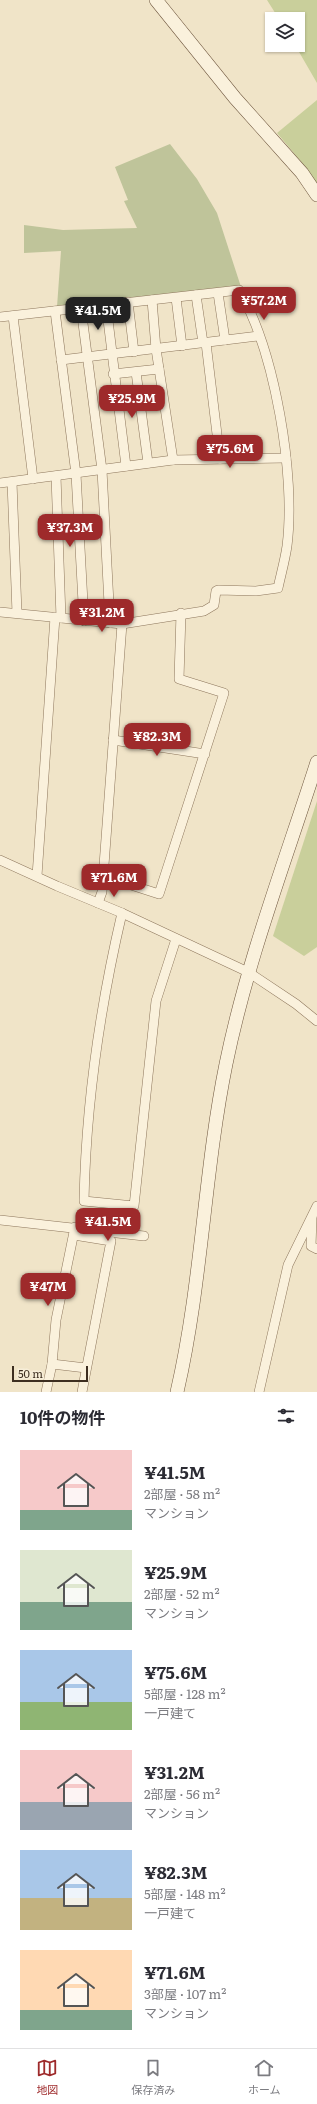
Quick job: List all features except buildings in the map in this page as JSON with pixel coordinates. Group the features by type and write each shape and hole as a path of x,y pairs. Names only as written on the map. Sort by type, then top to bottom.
{"street":[{"path":"156,0 230,92 302,173 317,195"},
{"path":"0,317 239,290 248,307 268,363 286,458 288,513 287,546 278,588 256,591 218,590 216,592 214,605 204,611 181,613 122,624 0,612"},
{"path":"218,293 225,340"},
{"path":"196,296 220,459"},
{"path":"176,298 182,346"},
{"path":"152,300 156,349 173,460"},
{"path":"128,302 134,352"},
{"path":"106,304 126,466"},
{"path":"81,308 102,470 110,623"},
{"path":"55,311 76,474 84,620"},
{"path":"13,316 33,479"},
{"path":"61,360 258,336"},
{"path":"114,374 159,369"},
{"path":"136,372 148,463"},
{"path":"0,483 173,460 286,458"},
{"path":"37,876 58,618 56,476"},
{"path":"12,482 17,613"},
{"path":"103,876 159,894 224,694 179,679 181,613"},
{"path":"98,903 102,892 122,624"},
{"path":"114,740 205,754"},
{"path":"178,1392 196,1288 210,1166 226,1065 245,971 317,762"},
{"path":"0,860 122,912 245,971 296,1004 317,1021"},
{"path":"122,912 107,975 85,1148 84,1201 134,1206 156,1001 176,939"},
{"path":"316,1208 311,1223 310,1246 317,1248"},
{"path":"259,1392 288,1265 316,1208"},
{"path":"0,1220 75,1231 144,1236"},
{"path":"46,1392 52,1364 56,1320 75,1231"},
{"path":"75,1231 111,1241 82,1392"},
{"path":"52,1364 86,1368"}],"green space":[{"path":"267,0 317,0 317,83 299,52 305,52 305,12 275,12"},
{"path":"317,100 317,184 308,170 277,133"},
{"path":"170,144 197,179 217,213 241,287 57,307 61,251 24,253 24,225 63,230 137,228 124,201 128,200 115,167"},
{"path":"317,801 317,947 304,956 273,936"}]}
